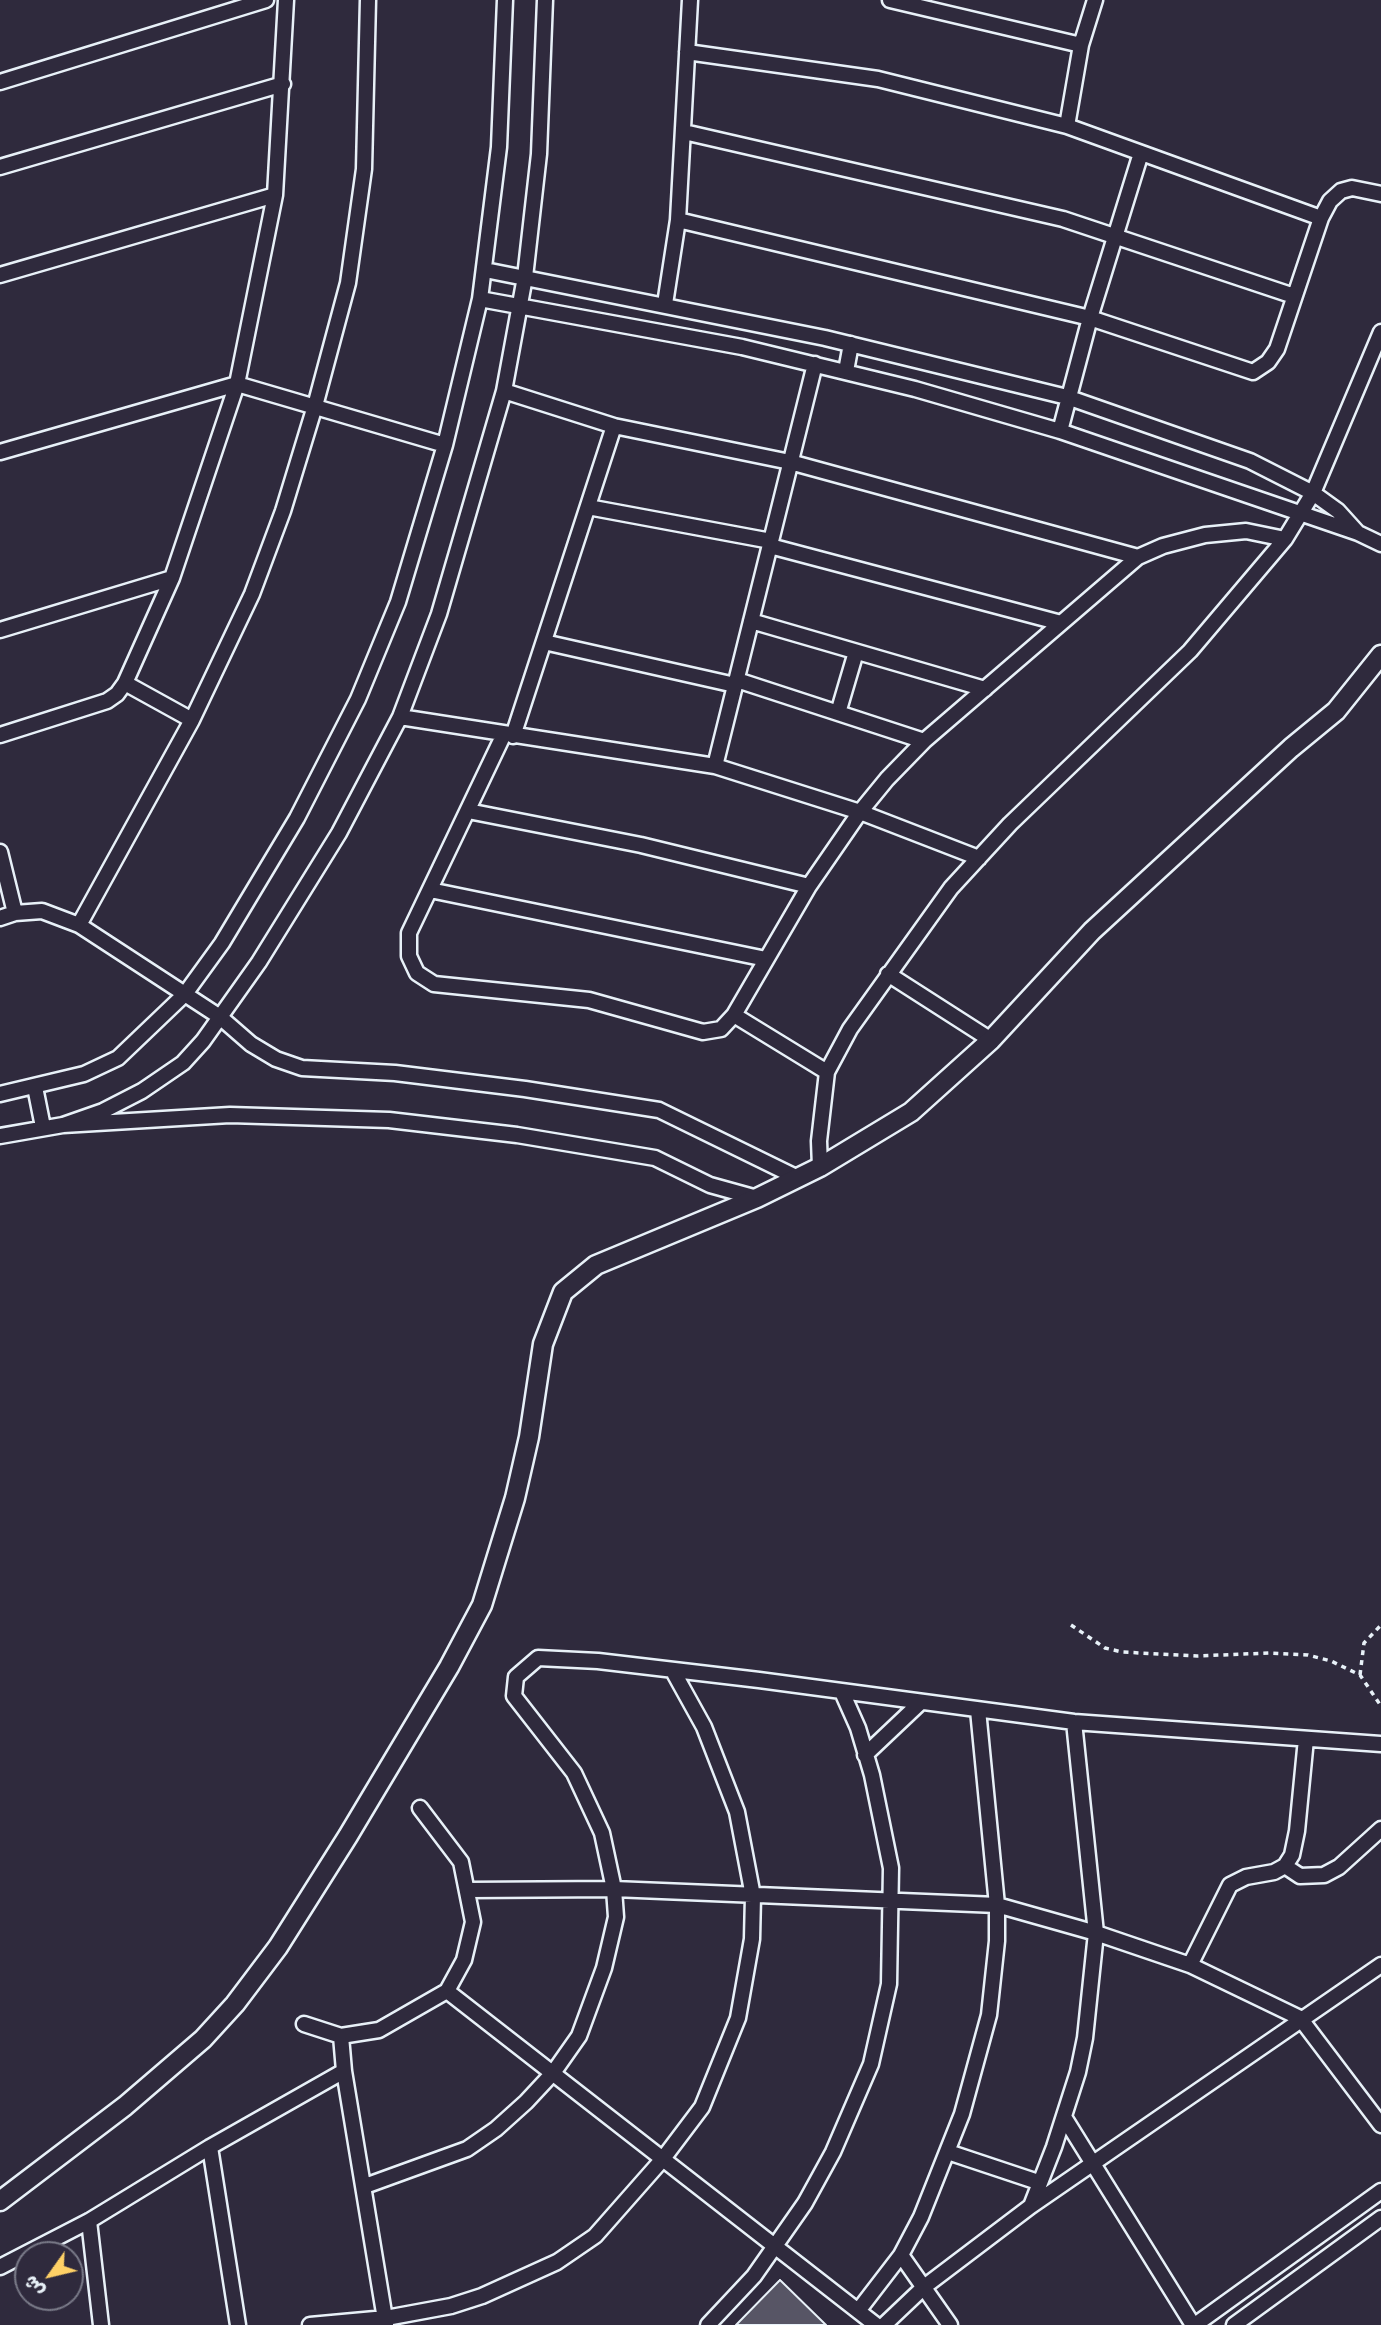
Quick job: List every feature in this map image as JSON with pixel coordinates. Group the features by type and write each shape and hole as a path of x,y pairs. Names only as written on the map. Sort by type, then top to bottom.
{"street":[{"path":"0,82 266,0"},
{"path":"0,735 107,701 125,683 172,578 237,384 275,195 286,0"},
{"path":"79,925 192,720 252,594 283,511 348,283 364,169 368,0"},
{"path":"0,1094 84,1074 118,1058 185,993 222,943 290,829 358,699 398,602 445,445 480,299 499,146 505,0"},
{"path":"64,1125 103,1111 142,1091 183,1063 259,962 339,833 400,717 439,614 504,391 525,277 539,153 545,0"},
{"path":"665,304 678,220 690,0"},
{"path":"890,0 1081,45"},
{"path":"1067,126 1081,45 1095,0"},
{"path":"687,52 878,79 1067,126 1321,218"},
{"path":"0,167 283,84"},
{"path":"684,132 1063,219 1294,296"},
{"path":"1060,432 1090,318 1141,153"},
{"path":"678,220 1090,318 1253,372 1268,362 1277,348 1321,218 1330,201 1341,191 1352,188 1381,194"},
{"path":"0,275 275,195"},
{"path":"485,270 665,304 851,344 1068,397 1238,457 1313,493 1338,511 1358,533"},
{"path":"480,299 521,304 846,371 1060,432 1358,533 1381,544"},
{"path":"820,1167 819,1141 827,1072 850,1029 951,888 1190,651 1285,539 1303,514 1313,493 1381,332"},
{"path":"846,371 851,344"},
{"path":"715,766 815,364"},
{"path":"0,452 237,384 445,445"},
{"path":"504,391 614,426 790,462 1138,557"},
{"path":"614,426 544,642 509,735 468,811 409,933 411,964 417,973 434,984 589,1000 703,1032 721,1029 734,1015 809,886 860,812 924,741 1138,557 1163,545 1205,535 1246,531 1285,539"},
{"path":"588,506 770,544 1061,623"},
{"path":"0,630 172,578"},
{"path":"751,621 985,689"},
{"path":"544,642 736,682 924,741"},
{"path":"838,713 856,652"},
{"path":"0,2201 125,2106 203,2039 235,2004 278,1947 348,1836 449,1667 482,1605 515,1498 529,1437 543,1344 563,1292 596,1265 757,1198 820,1167 911,1112 991,1040 1092,931 1291,748 1336,711 1381,655"},
{"path":"125,683 192,720"},
{"path":"400,717 715,766 860,812 979,858"},
{"path":"468,811 641,845 809,886"},
{"path":"0,852 15,913"},
{"path":"430,890 766,959"},
{"path":"0,918 15,913 53,913 79,925 220,1017 251,1044 276,1059 302,1068 395,1073 525,1089 659,1111 798,1178"},
{"path":"888,974 991,1040"},
{"path":"734,1015 827,1072"},
{"path":"35,1087 43,1127"},
{"path":"0,1136 64,1125 230,1115 389,1120 517,1135 655,1158 710,1185 757,1198"},
{"path":"365,2186 467,2149 496,2129 552,2073 579,2036 604,1968 616,1917 614,1889 602,1833 575,1773 519,1704 514,1686 516,1677 538,1658 550,1657 673,1671 1074,1722 1381,1744"},
{"path":"310,2325 386,2321 451,2306 482,2296 557,2262 594,2236 662,2160 702,2107 738,2018 752,1939 753,1896 737,1812 704,1727 673,1671"},
{"path":"708,2325 754,2277 805,2203 833,2152 871,2064 889,1984 891,1868 858,1728 842,1692"},
{"path":"865,1755 921,1702"},
{"path":"858,2311 901,2255 948,2152 978,2060 989,2015 997,1941 997,1905 978,1710"},
{"path":"1031,2206 1064,2117 1086,2038 1096,1933 1074,1722"},
{"path":"1190,1965 1230,1885 1285,1866 1292,1854 1297,1831 1306,1739"},
{"path":"304,2024 341,2036 379,2030 447,1991 464,1960 474,1922 461,1861 420,1808"},
{"path":"1285,1866 1289,1871 1312,1878 1331,1872 1381,1829"},
{"path":"469,1890 614,1889 997,1905 1096,1933 1190,1965 1300,2018 1381,2125"},
{"path":"884,2325 924,2287 1031,2206 1093,2166 1300,2018 1381,1965"},
{"path":"447,1991 876,2325"},
{"path":"341,2036 344,2071 386,2321"},
{"path":"0,2267 89,2221 210,2147 344,2071"},
{"path":"1064,2117 1194,2325 1381,2191"},
{"path":"210,2147 238,2325"},
{"path":"948,2152 1038,2182"},
{"path":"1234,2325 1381,2218"},
{"path":"89,2221 101,2325"},
{"path":"901,2255 950,2325"}],"path":[{"path":"1071,1625 1105,1648 1122,1652 1308,1655 1348,1667 1360,1675 1381,1706"},
{"path":"1360,1675 1364,1643 1381,1625"}],"building":[{"path":"780,2280 826,2325 736,2325"}]}
